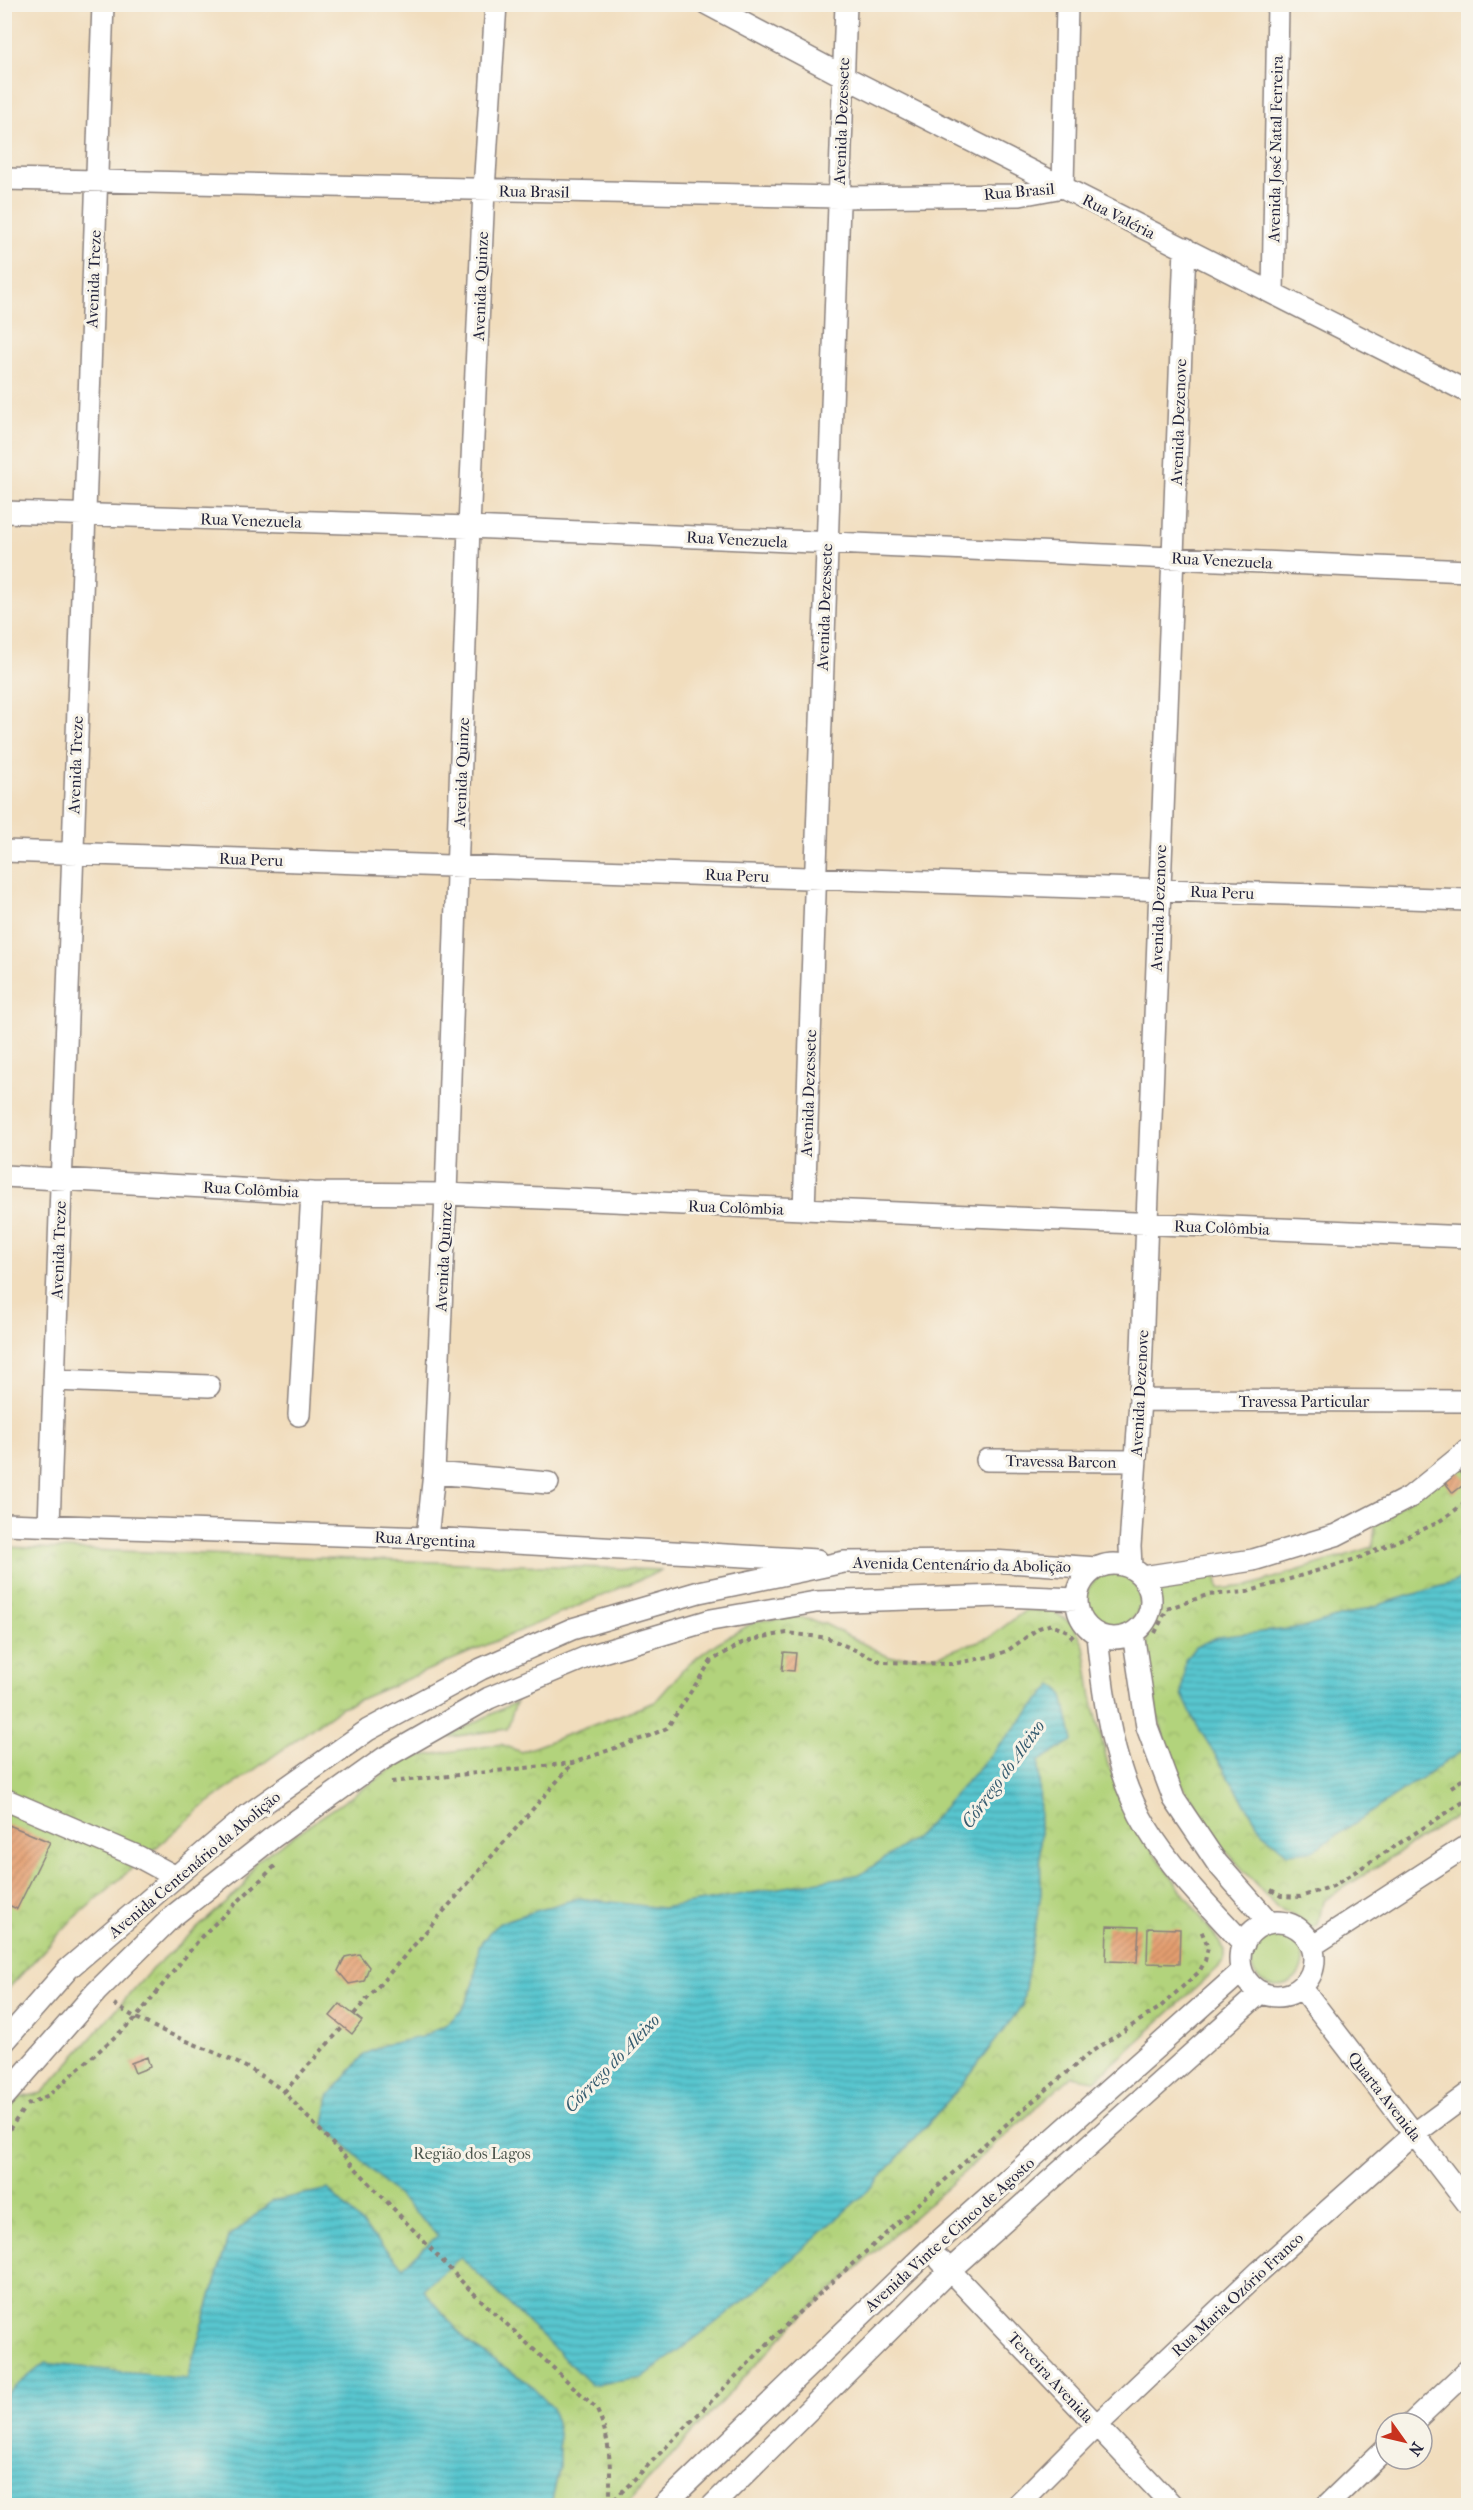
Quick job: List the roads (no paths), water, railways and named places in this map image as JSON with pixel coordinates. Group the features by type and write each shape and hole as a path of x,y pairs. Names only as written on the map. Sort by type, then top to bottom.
{"street":[{"name":"Avenida Treze","path":"49,1525 71,853 103,4"},
{"name":"Avenida Quinze","path":"427,1538 434,1473 484,190 496,4"},
{"name":"Rua Valéria","path":"707,4 843,76 1468,392"},
{"name":"Avenida Dezessete","path":"804,1210 846,4"},
{"path":"1062,187 1067,4"},
{"name":"Avenida José Natal Ferreira","path":"1273,293 1278,4"},
{"name":"Rua Brasil","path":"4,178 838,197 1020,195 1062,187"},
{"name":"Avenida Dezenove","path":"1137,1572 1136,1461 1185,248"},
{"name":"Rua Venezuela","path":"4,512 470,527 1468,571"},
{"name":"Rua Peru","path":"4,851 1468,900"},
{"name":"Rua Colômbia","path":"4,1176 312,1193 446,1194 1468,1237"},
{"path":"299,1415 312,1193"},
{"path":"54,1380 209,1386"},
{"name":"Travessa Particular","path":"1140,1400 1468,1401"},
{"path":"1137,1572 1149,1588 1152,1601 1143,1624 1133,1633 1115,1638 1097,1635 1081,1620 1077,1610 1077,1599 1083,1580 1097,1568 1116,1563 1137,1572 1253,1560 1336,1535 1410,1497 1468,1450"},
{"name":"Travessa Barcon","path":"987,1460 1136,1461"},
{"path":"434,1473 548,1483"},
{"name":"Rua Argentina","path":"4,1524 427,1538 844,1562"},
{"name":"Avenida Centenário da Abolição","path":"4,2042 68,1969 249,1814 368,1730 481,1668 582,1626 699,1592 844,1562 993,1561 1097,1568"},
{"name":"Avenida Centenário da Abolição","path":"4,2097 96,1992 173,1916 282,1832 384,1758 489,1698 589,1656 711,1620 816,1602 1000,1596 1077,1599"},
{"path":"1133,1633 1147,1727 1174,1799 1217,1863 1269,1922"},
{"path":"1097,1635 1104,1698 1120,1766 1146,1827 1178,1872 1244,1944"},
{"path":"4,1798 139,1857 174,1876"},
{"path":"1312,1946 1468,1845"},
{"path":"1269,1922 1287,1923 1303,1931 1312,1946 1315,1960 1311,1975 1301,1987 1289,1994 1275,1996 1261,1992 1250,1984 1242,1971 1240,1957 1244,1944 1254,1930 1269,1922"},
{"name":"Avenida Vinte e Cinco de Agosto","path":"675,2501 930,2249 1242,1971"},
{"name":"Quarta Avenida","path":"1301,1987 1468,2204"},
{"name":"Avenida Vinte e Cinco de Agosto","path":"712,2505 950,2270 1261,1992"},
{"name":"Rua Maria Ozório Franco","path":"1016,2505 1260,2271 1414,2134 1468,2094"},
{"name":"Terceira Avenida","path":"930,2249 1173,2505"},
{"path":"1425,2411 1468,2370"},
{"path":"1326,2505 1374,2459"}],"water":[{"path":"1468,1574 1468,1747 1313,1851 1287,1853 1263,1833 1195,1722 1182,1694 1185,1660 1195,1647 1217,1637 1306,1627 1454,1582"},
{"name":"Córrego do Aleixo","path":"1053,1685 1063,1695 1073,1741 1039,1761 1041,1894 1022,2006 961,2086 872,2187 746,2300 642,2378 591,2385 461,2257 423,2289 469,2344 526,2381 553,2408 559,2438 559,2469 551,2505 5,2505 5,2395 45,2363 187,2379 228,2238 272,2201 328,2189 403,2267 438,2235 324,2124 329,2096 365,2054 384,2045 422,2037 447,2024 463,2009 474,1983 479,1946 491,1930 501,1922 578,1898 662,1908 861,1874 919,1835"}],"park label":[{"name":"Região dos Lagos","path":"472,2153"}]}
